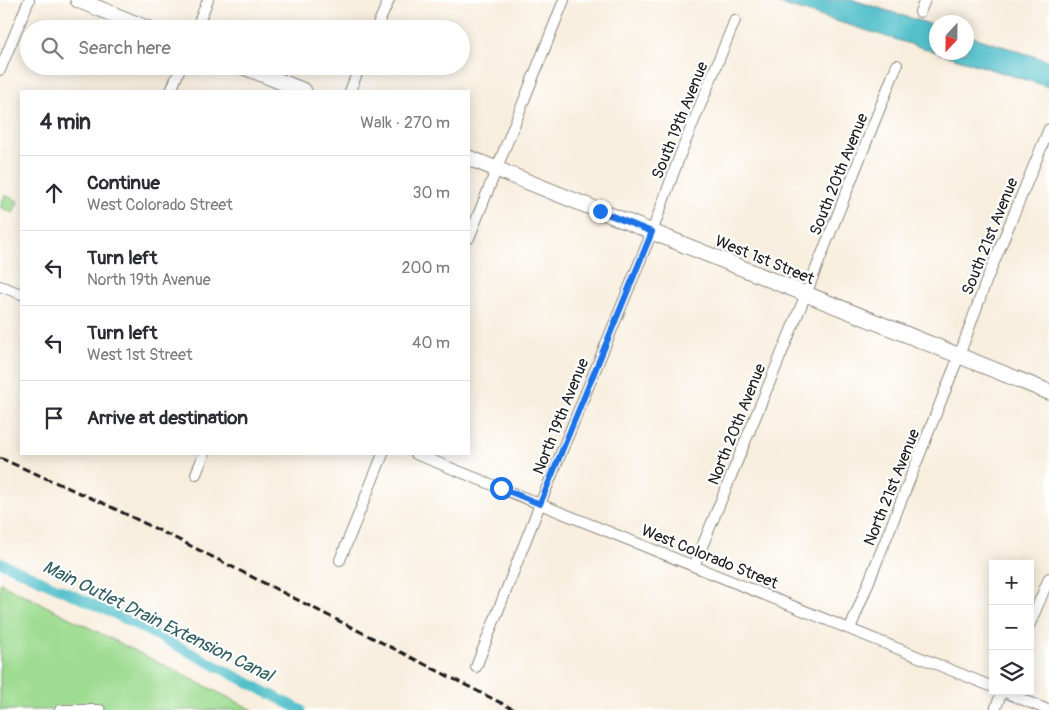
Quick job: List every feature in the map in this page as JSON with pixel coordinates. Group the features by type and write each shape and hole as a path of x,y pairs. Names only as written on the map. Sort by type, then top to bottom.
{"main road":[{"path":"78,0 127,20"},
{"path":"264,75 302,90"},
{"name":"West 1st Street","path":"470,158 1049,392"}],"street":[{"path":"21,20 29,0"},
{"path":"200,20 208,0"},
{"path":"380,20 388,0"},
{"path":"470,235 564,0"},
{"path":"920,12 925,0"},
{"name":"South 19th Avenue","path":"652,232 680,155 735,20"},
{"path":"0,70 20,22"},
{"name":"South 20th Avenue","path":"806,294 897,65"},
{"path":"171,90 177,75"},
{"path":"350,90 356,75"},
{"name":"South 21st Avenue","path":"959,356 987,278 1049,129"},
{"name":"North 19th Avenue","path":"476,667 540,504 652,232"},
{"path":"0,286 20,294"},
{"name":"North 20th Avenue","path":"694,566 806,294"},
{"name":"North 21st Avenue","path":"850,629 959,356"},
{"path":"196,474 204,455"},
{"path":"340,560 383,455"},
{"name":"West Colorado Street","path":"418,455 989,685"},
{"path":"1034,614 1049,578"},
{"path":"995,710 1001,695"},
{"path":"1012,695 1048,710"},
{"path":"60,710 100,710"}],"green space":[{"path":"5,195 18,201 13,213 0,207"},
{"path":"0,583 253,710 0,710"}],"water":[{"path":"768,0 853,0 929,24 929,50"},
{"path":"974,37 1049,61 1049,87 961,60 974,60"}],"waterway":[{"name":"Main Outlet Drain Extension Canal","path":"0,562 117,615 301,710"}],"railway":[{"path":"0,458 107,505 185,543 515,710"}],"route":[{"path":"501,488 540,504 652,232 600,211"}]}
